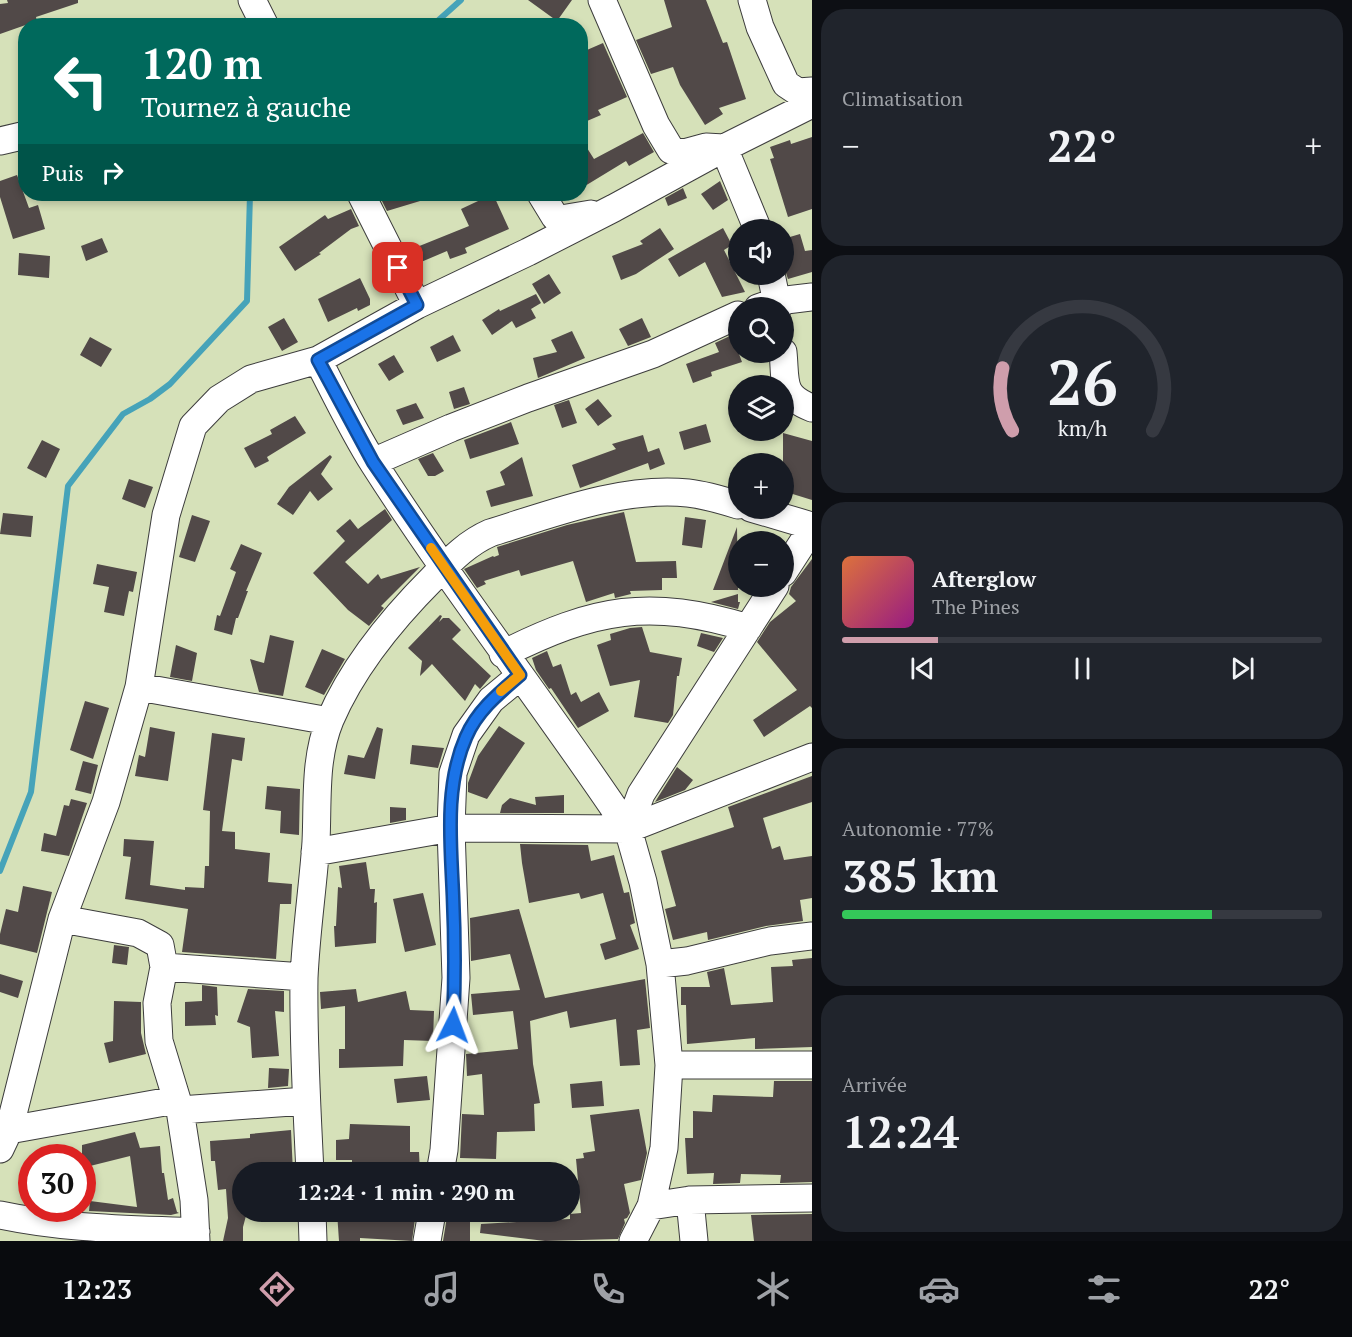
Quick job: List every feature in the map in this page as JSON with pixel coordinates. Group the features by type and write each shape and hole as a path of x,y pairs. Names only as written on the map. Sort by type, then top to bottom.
{"street":[{"path":"252,0 261,18"},
{"path":"602,0 656,125 671,150 684,153 706,147 724,148"},
{"path":"752,0 760,27 786,84 798,92 812,91"},
{"path":"306,1101 178,1105 5,1139 62,919 106,802 139,687 166,515 193,426 219,399 251,379 318,360 417,305 528,252 812,104"},
{"path":"0,141 18,137"},
{"path":"724,148 753,219"},
{"path":"365,201 417,305"},
{"path":"545,201 555,217 561,219 587,214 602,214"},
{"path":"794,301 812,297"},
{"path":"373,462 517,402 653,354 728,320"},
{"path":"318,360 373,462 503,654 579,756 628,830 643,882 660,964 669,1065 664,1148 651,1206 633,1241"},
{"path":"784,363 786,387 790,396 812,408"},
{"path":"309,1162 304,977 315,852 317,767 329,721 363,658 410,601 444,567 476,539 490,533 603,500 654,492 688,493 728,503"},
{"path":"786,519 812,527 794,556"},
{"path":"628,830 641,794 768,597"},
{"path":"503,654 572,623 617,612 645,610 679,612 718,619 748,628"},
{"path":"442,1162 456,978 451,828 453,773 466,735 490,700 520,675"},
{"path":"139,687 329,721"},
{"path":"315,852 451,828 628,830 812,757"},
{"path":"0,1215 33,1222 196,1236 194,1200 178,1105 159,1041 157,1004 164,967 160,945 138,933 62,919"},
{"path":"660,964 687,961 770,941 812,936"},
{"path":"164,967 304,977"},
{"path":"669,1065 812,1065"},
{"path":"651,1206 690,1200 812,1198"},
{"path":"690,1200 694,1241"},
{"path":"312,1222 313,1241"},
{"path":"427,1241 430,1222"}],"green space":[{"path":"0,0 812,0 812,1241 0,1241"}],"building":[{"path":"7,0 78,0 78,3 36,18 18,18 18,28 0,34 0,4 8,3"},
{"path":"528,0 572,0 559,18 553,18"},
{"path":"664,0 706,0 723,43 727,42 746,99 719,108 723,114 705,125 680,85 673,67 651,74 636,40 672,27"},
{"path":"603,43 627,97 598,110 601,115 588,121 588,50"},
{"path":"643,133 654,152 629,166 626,161 588,184 588,150 594,159"},
{"path":"812,137 812,209 788,217 770,159 774,158 770,147 790,140 791,144"},
{"path":"17,175 18,201 26,201 29,208 38,205 45,229 13,239 0,197 0,181"},
{"path":"720,181 728,200 713,210 701,194"},
{"path":"683,188 687,198 668,206 665,198"},
{"path":"382,201 420,201 387,211"},
{"path":"478,201 496,201 509,229 465,248 467,253 450,259 447,251 414,265 407,251 469,226 461,209"},
{"path":"351,209 359,226 351,229 319,253 321,254 295,271 279,247 325,215 328,219"},
{"path":"660,228 674,249 636,274 621,280 612,256 643,244 640,241"},
{"path":"723,228 728,237 728,248 724,250 728,258 728,285 742,285 745,292 722,297 705,262 679,277 668,259"},
{"path":"800,234 805,251 812,250 812,272 794,277 794,236"},
{"path":"102,238 108,252 86,261 81,246"},
{"path":"19,253 50,256 49,278 18,275"},
{"path":"549,274 561,293 544,304 532,284"},
{"path":"360,278 370,299 370,305 358,311 357,308 328,322 318,299"},
{"path":"536,294 541,303 531,309 536,318 516,328 512,321 492,335 482,320 499,309 500,311"},
{"path":"284,318 298,342 282,351 268,327"},
{"path":"642,318 651,337 628,346 619,329"},
{"path":"572,331 585,358 538,378 533,358 557,352 551,340"},
{"path":"453,335 461,351 437,362 430,347"},
{"path":"90,337 112,349 101,367 80,355"},
{"path":"728,337 728,363 739,363 711,372 712,376 693,383 686,364 719,352 715,343"},
{"path":"394,355 404,372 389,381 378,364"},
{"path":"464,387 470,404 454,409 449,392"},
{"path":"598,399 612,416 598,426 585,409"},
{"path":"569,400 577,423 562,428 554,405"},
{"path":"416,403 424,418 403,425 396,410"},
{"path":"295,416 306,433 267,457 269,461 255,468 244,448 272,434 270,430"},
{"path":"511,422 519,444 470,459 464,440"},
{"path":"706,424 711,442 684,450 679,432"},
{"path":"643,435 648,452 659,448 665,464 650,470 648,463 580,488 572,465 616,449 612,444"},
{"path":"794,436 812,441 812,500 794,494 794,453 783,453 783,441 794,441"},
{"path":"42,440 60,449 46,478 27,468"},
{"path":"433,453 444,471 435,476 428,476 418,459"},
{"path":"330,455 332,457 321,474 333,489 318,501 310,491 293,515 277,504 289,487"},
{"path":"522,457 533,496 491,507 486,491 505,485 500,472"},
{"path":"129,479 153,487 145,508 122,499"},
{"path":"385,509 392,520 345,562 368,584 378,574 381,579 420,567 381,606 384,608 369,626 348,610 313,573 345,541 336,531 350,519 358,529"},
{"path":"624,512 636,562 676,561 677,578 662,578 662,590 630,591 631,594 615,598 614,593 586,602 573,561 521,576 519,570 484,581 486,584 477,588 464,569 499,555 497,547 567,525"},
{"path":"3,513 33,516 31,537 0,534"},
{"path":"192,515 210,521 195,562 179,557"},
{"path":"685,517 706,520 702,548 682,545"},
{"path":"241,544 262,553 246,591 248,591 238,618 236,618 232,635 214,630 217,615 220,616 236,572 230,569"},
{"path":"728,551 728,590 713,590"},
{"path":"812,559 812,708 810,706 764,737 753,720 797,690 757,642 770,622 796,601 792,597 794,597 794,583"},
{"path":"97,564 137,572 133,592 129,591 124,616 104,612 109,587 93,584"},
{"path":"728,597 738,597 738,602 740,602 738,609 711,602"},
{"path":"440,615 442,616 439,622 443,618 449,618 461,630 452,639 491,676 480,689 475,684 465,701 432,664 420,676 422,661 408,648"},
{"path":"642,627 650,652 682,658 679,676 677,676 673,715 668,723 634,717 640,680 610,686 597,645 611,640 610,634"},
{"path":"701,633 723,638 714,652 697,646"},
{"path":"270,635 294,641 283,696 259,692 250,659 264,663"},
{"path":"176,645 197,653 192,681 170,677"},
{"path":"322,649 345,659 324,695 305,687"},
{"path":"547,651 553,667 561,664 571,695 576,692 581,702 599,692 609,711 578,728 536,670 532,658"},
{"path":"85,701 109,708 93,759 70,750"},
{"path":"499,726 525,743 487,799 468,792 468,783 478,756"},
{"path":"150,727 175,732 168,781 135,776 139,755 145,757"},
{"path":"377,727 383,729 375,779 344,774 348,755 364,758"},
{"path":"212,733 245,738 242,761 232,759 222,831 235,832 235,849 270,853 268,882 292,884 291,904 280,904 276,959 182,952 188,909 125,899 131,857 123,856 124,839 154,841 150,885 185,890 185,887 204,888 205,866 209,866 210,811 203,810"},
{"path":"412,745 444,748 438,768 410,764"},
{"path":"83,761 98,765 91,794 75,790"},
{"path":"677,767 693,780 685,790 655,802"},
{"path":"812,776 812,802 763,818 772,849 780,846 784,860 812,856 812,898 800,900 803,921 766,926 708,940 707,932 673,940 665,909 676,906 661,851 734,827 728,807"},
{"path":"267,786 300,789 299,835 280,833 281,811 265,809"},
{"path":"564,795 564,813 500,813 502,805 510,798 536,805 535,797"},
{"path":"71,799 87,803 69,856 41,851 44,833 56,836 64,805 69,806"},
{"path":"390,807 406,808 406,820 390,823"},
{"path":"520,844 588,845 591,861 614,855 624,893 629,892 635,923 630,925 639,949 605,960 600,944 616,939 603,893 581,899 579,893 529,903"},
{"path":"366,862 370,889 375,889 374,903 377,902 376,943 335,947 334,926 336,926 338,887 342,888 339,866"},
{"path":"23,886 52,892 37,953 0,944 6,909 18,912"},
{"path":"423,893 436,945 405,952 393,899"},
{"path":"519,909 545,998 645,979 650,1028 637,1030 640,1065 620,1066 616,1019 570,1028 567,1011 530,1021 533,1064 540,1103 534,1104 535,1131 497,1132 496,1159 460,1158 462,1114 484,1115 482,1074 467,1076 466,1054 518,1049 513,1011 473,1015 471,994 520,990 510,954 471,961 470,918"},
{"path":"114,945 129,947 127,965 112,963"},
{"path":"812,958 812,1047 755,1049 755,1038 687,1044 686,1005 681,1005 681,987 710,987 707,972 724,968 731,1005 773,1002 771,967 793,966 792,960"},
{"path":"0,974 23,981 18,998 0,992"},
{"path":"202,985 217,987 216,1025 185,1026 185,1002 202,1001"},
{"path":"248,989 284,991 284,1012 275,1011 279,1056 252,1058 250,1027 237,1022"},
{"path":"356,989 358,1002 406,991 410,1010 434,1011 433,1041 404,1040 403,1066 339,1068 339,1049 345,1049 345,1006 321,1009 320,992"},
{"path":"114,1001 141,1002 141,1033 146,1054 109,1063 104,1043 113,1041"},
{"path":"269,1068 289,1069 288,1086 268,1088"},
{"path":"427,1076 430,1100 397,1103 394,1079"},
{"path":"602,1081 604,1106 572,1108 570,1084"},
{"path":"774,1081 812,1081 812,1182 780,1183 781,1175 741,1174 740,1183 713,1184 714,1173 687,1174 685,1138 693,1138 693,1111 712,1112 713,1095 773,1097"},
{"path":"639,1109 647,1153 641,1180 624,1184 630,1213 624,1219 625,1223 618,1239 545,1241 480,1233 481,1224 580,1222 580,1162 576,1162 576,1159 584,1158 583,1153 595,1151 590,1115"},
{"path":"350,1124 410,1126 410,1152 419,1152 419,1162 336,1160 336,1140 349,1139"},
{"path":"291,1130 292,1162 232,1162 232,1222 244,1222 243,1241 223,1241 228,1218 226,1189 218,1190 215,1161 211,1161 210,1141 250,1138 250,1134"},
{"path":"135,1132 140,1148 160,1146 162,1173 164,1173 168,1200 173,1198 179,1213 171,1215 96,1211 96,1202 137,1207 130,1156 96,1164 96,1144 86,1144"},
{"path":"812,1214 812,1241 754,1241 751,1215"},
{"path":"338,1222 415,1222 412,1241 360,1238 360,1241 339,1241"},
{"path":"446,1222 470,1222 470,1241 443,1241"}],"waterway":[{"path":"441,18 461,0"},
{"path":"0,871 31,792 68,486 123,414 150,399 170,384 247,301 250,201"}],"slow traffic":[{"path":"431,548 503,654 520,675 501,691"}],"route":[{"path":"398,268 417,305 318,360 373,462 503,654 520,675 490,700 466,735 453,773 451,828 456,978 453,1025"}]}
